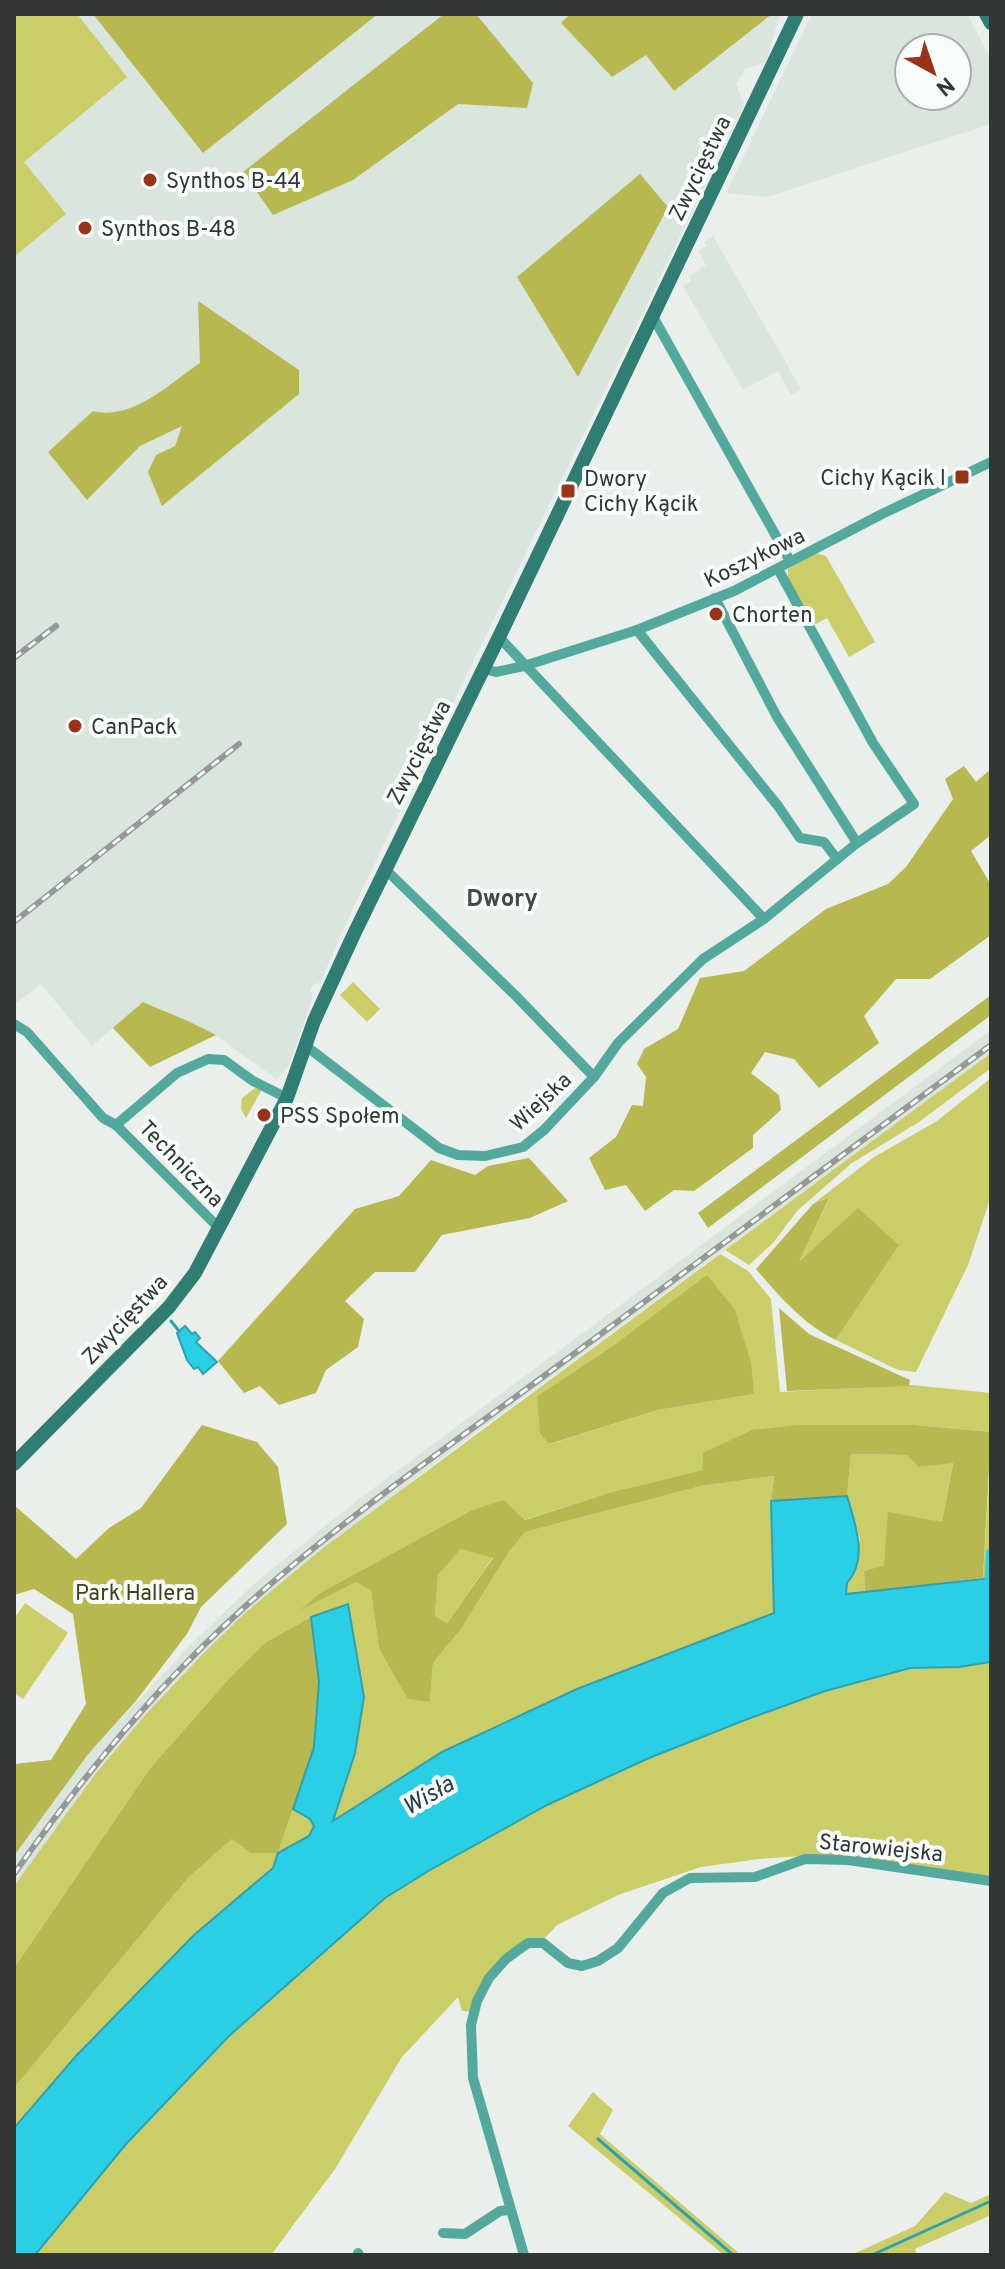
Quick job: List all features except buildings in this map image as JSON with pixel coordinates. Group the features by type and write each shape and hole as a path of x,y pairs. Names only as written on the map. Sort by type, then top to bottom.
{"street":[{"name":"Zwycięstwa","path":"14,1464 169,1307 195,1273 287,1098 326,994 797,14"},
{"path":"986,14 991,23"},
{"path":"652,315 790,561"},
{"name":"Koszykowa","path":"484,669 496,672 524,666 637,630 778,569 991,462"},
{"name":"Wiejska","path":"306,1046 439,1148 458,1155 485,1156 523,1147 544,1130 594,1077 618,1043 703,959 764,919 857,843 914,804 873,743 778,569"},
{"path":"715,598 777,717 857,843"},
{"path":"637,630 778,806 800,838 824,842 837,859"},
{"path":"499,637 764,919"},
{"name":"Wiejska","path":"385,869 594,1077"},
{"name":"Techniczna","path":"14,1024 27,1032 103,1118 116,1125 219,1228"},
{"name":"Techniczna","path":"116,1125 177,1073 208,1059 224,1060 253,1081 287,1098"},
{"name":"Starowiejska","path":"524,2255 473,2080 471,2025 477,2001 489,1978 506,1959 528,1943 543,1943 568,1963 582,1966 598,1961 618,1948 663,1893 690,1878 755,1877 805,1859 848,1860 991,1881"},
{"path":"443,2233 465,2234 500,2211 510,2210"}],"shaded area":[{"path":"14,14 780,14 766,62 745,69 736,84 744,105 353,908 320,983 310,989 313,997 288,1067 277,1079 216,1036 144,1002 92,1046 41,984 14,1005"},
{"path":"14,14 77,14 127,77 24,162 66,214 14,257"},
{"path":"812,14 967,14 991,59 991,124 767,197 726,193"},
{"path":"713,236 801,389 791,395 778,371 743,390 683,286 691,281 689,276 706,265 698,250 706,246 704,242"},
{"path":"816,553 826,556 875,642 849,657 827,618 812,626 788,582 788,569"},
{"path":"353,982 380,1009 367,1022 340,995"},
{"path":"991,1030 991,1053 443,1457 245,1613 147,1713 96,1773 14,1886 14,1856 89,1753 189,1646 255,1583 355,1502"},
{"path":"991,1053 991,1068 919,1122 852,1163 798,1210 773,1243 749,1265 725,1250"},
{"path":"991,1078 991,1196 968,1265 916,1372 898,1370 836,1340 898,1246 858,1209 798,1264 829,1199 813,1204 874,1157 937,1121"},
{"path":"255,1088 262,1089 246,1118 241,1109 242,1098"},
{"path":"720,1254 748,1271 771,1299 780,1392 912,1385 991,1393 991,1432 915,1425 797,1425 703,1453 702,1470 612,1492 524,1520 470,1511 320,1593 304,1607 356,1582 371,1591 379,1649 408,1698 430,1702 433,1663 461,1629 525,1532 701,1486 774,1476 771,1502 774,1613 577,1689 442,1752 332,1822 355,1753 348,1604 311,1617 266,1642 235,1672 151,1767 14,1968 14,1886 96,1773 202,1655 245,1613 323,1548","holes":["617,1343 754,1394 658,1410 550,1444 537,1396"]},
{"path":"991,1448 991,1578 983,1578"},
{"path":"851,1454 907,1455 918,1467 953,1462 942,1522 884,1565 864,1571 865,1592 846,1595 860,1539 847,1496"},
{"path":"461,1549 493,1557 447,1623 435,1616 438,1575"},
{"path":"25,1603 68,1633 23,1699 14,1693 14,1619"},
{"path":"991,1662 991,1879 803,1856 701,1867 618,1895 557,1925 544,1939 530,1940 508,1953 491,1976 472,2012 462,2011 458,1997 402,2057 335,2169 271,2255 35,2255 126,2144 229,2036 385,1898 430,1870 547,1805 649,1758 745,1720 825,1691 910,1668 959,1667"},
{"path":"293,1809 311,1819 314,1825 309,1836 278,1853"},
{"path":"232,1839 278,1853 273,1868 194,1935 76,2056 14,2128 14,2088 189,1877"},
{"path":"593,2092 613,2110 600,2134 741,2255 724,2255 568,2126"},
{"path":"945,2192 971,2203 991,2194 991,2215 915,2249 917,2255 851,2255 915,2226"}],"green space":[{"path":"93,14 378,14 203,153"},
{"path":"444,14 476,14 533,83 527,108 458,104 353,180 273,215 243,172"},
{"path":"570,14 772,14 674,91 646,55 612,77 561,23"},
{"path":"640,174 668,207 578,377 517,277"},
{"path":"198,301 299,370 299,394 162,506 148,472 156,455 175,446 182,426 140,446 87,500 48,452 93,411 108,413 136,406 200,363"},
{"path":"964,766 976,782 991,769 991,835 971,851 991,885 991,935 930,979 896,979 864,1016 879,1043 819,1088 794,1059 765,1052 751,1073 779,1095 781,1110 753,1135 753,1148 694,1191 674,1190 645,1211 626,1185 605,1190 589,1158 616,1137 632,1105 643,1106 646,1077 637,1064 644,1049 678,1029 700,978 744,971 826,909 888,884 906,867 953,799 945,779"},
{"path":"991,995 991,1015 708,1228 698,1213"},
{"path":"143,1002 216,1035 150,1067 113,1028"},
{"path":"529,1158 568,1201 530,1218 442,1235 415,1272 375,1272 345,1301 364,1319 358,1347 326,1370 316,1393 279,1405 260,1386 244,1393 218,1361 355,1209 399,1196 431,1160 475,1175 488,1166"},
{"path":"829,1198 799,1262 858,1208 899,1245 836,1340 803,1318 756,1269 813,1204"},
{"path":"707,1275 735,1310 751,1363 754,1394 658,1410 549,1444 540,1433 537,1396 617,1343"},
{"path":"779,1308 809,1334 910,1380 909,1386 787,1391"},
{"name":"Park Hallera","path":"202,1425 257,1442 278,1467 287,1524 201,1607 187,1634 135,1702 89,1753 14,1856 14,1764 51,1760 86,1704 73,1614 34,1589 14,1595 14,1505 76,1559 109,1528 141,1508"},
{"path":"797,1425 915,1425 991,1432 983,1578 865,1592 864,1571 884,1565 888,1512 942,1522 953,1463 918,1467 907,1455 851,1454 847,1496 771,1501 774,1476 701,1486 525,1532 461,1629 433,1663 430,1702 408,1699 379,1649 371,1591 356,1582 300,1610 320,1593 470,1511 503,1500 525,1520 612,1492 702,1470 703,1453 752,1430","holes":["461,1549 493,1558 447,1623 435,1616 438,1575"]},
{"path":"311,1617 319,1682 314,1747 278,1853 251,1853 232,1839 189,1877 14,2088 14,1968 151,1767 235,1672 266,1642"}],"water":[{"path":"185,1326 192,1334 195,1332 200,1338 196,1342 217,1362 203,1374 187,1360 177,1333"},
{"name":"Wisła","path":"847,1496 859,1552 846,1594 991,1578 991,1662 959,1667 910,1668 825,1691 745,1720 649,1758 547,1805 430,1870 385,1898 229,2036 126,2144 35,2255 14,2255 14,2128 76,2056 194,1935 273,1868 278,1853 309,1836 314,1826 310,1819 293,1809 314,1747 319,1682 311,1617 348,1604 364,1697 355,1753 333,1821 442,1752 577,1689 774,1613 771,1501"}],"waterway":[{"path":"171,1321 179,1331"},
{"path":"989,1590 991,1553"},
{"path":"598,2139 733,2255"},
{"path":"872,2255 991,2201"}],"railway":[{"path":"14,658 56,626"},
{"path":"14,922 239,744"},
{"path":"14,1874 91,1771 146,1705 206,1643 275,1580 395,1485 991,1045"}],"place":[{"name":"Synthos B-44","path":"150,180"},
{"name":"Synthos B-48","path":"85,228"},
{"name":"Cichy Kącik I","path":"962,477"},
{"name":"Dwory Cichy Kącik","path":"568,491"},
{"name":"Chorten","path":"716,614"},
{"name":"CanPack","path":"75,726"},
{"name":"PSS Społem","path":"264,1115"}],"district":[{"name":"Dwory","path":"502,898"}]}
